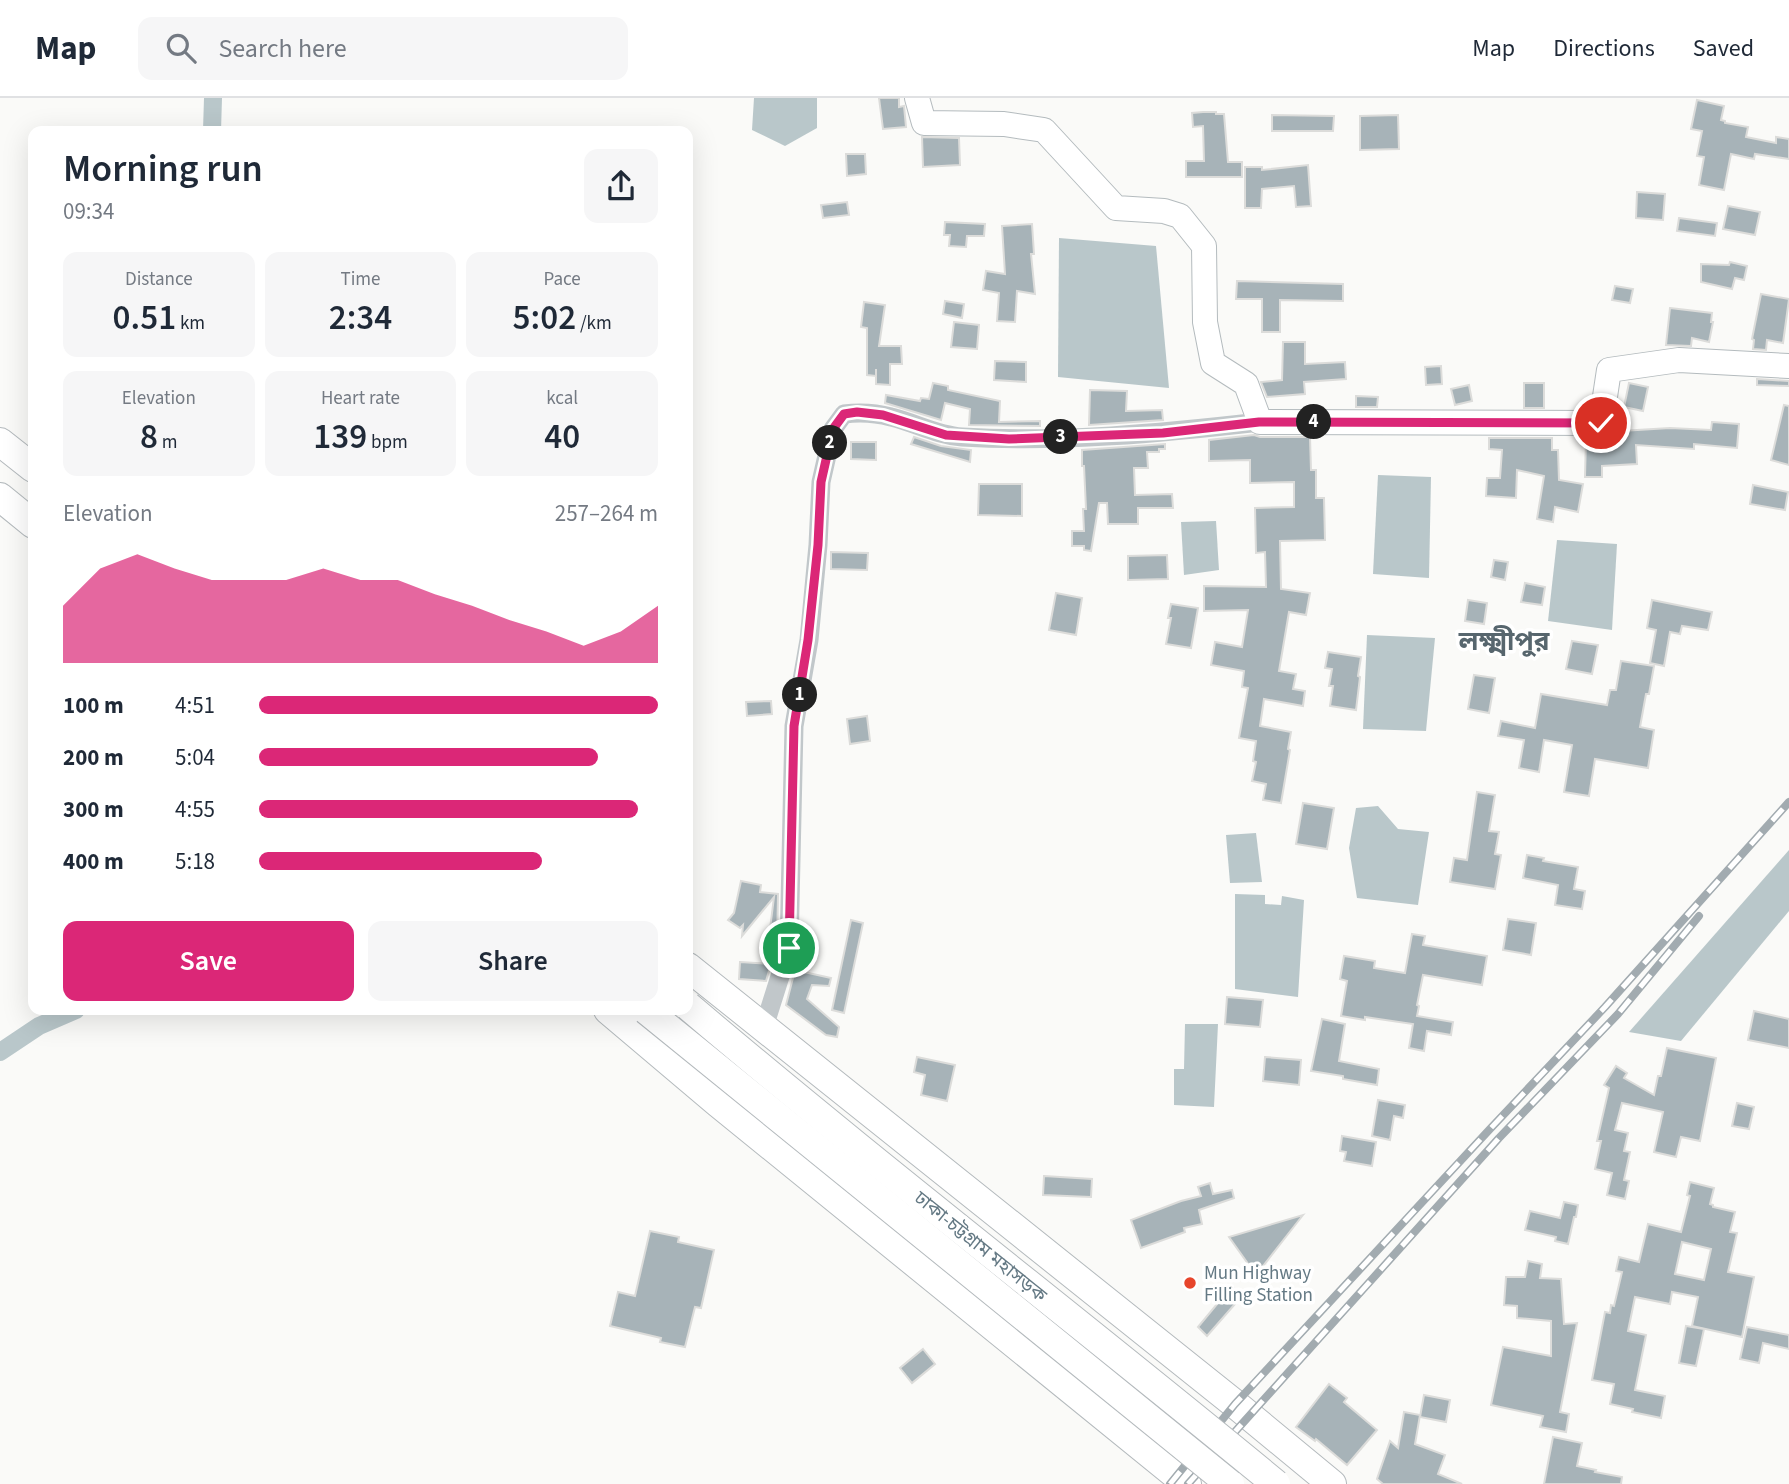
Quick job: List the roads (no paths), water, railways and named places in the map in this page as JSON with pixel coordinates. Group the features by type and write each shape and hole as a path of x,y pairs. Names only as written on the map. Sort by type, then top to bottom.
{"highway":[{"path":"0,442 28,464"},
{"path":"0,497 28,520"},
{"path":"693,971 1332,1484"},
{"name":"ঢাকা-চট্টগ্রাম মহাসড়ক","path":"693,1010 936,1211 1276,1484"},
{"path":"614,1015 718,1103 1187,1484"},
{"name":"ঢাকা-চট্টগ্রাম মহাসড়ক","path":"652,1015 1230,1484"}],"main road":[{"path":"917,98 924,123 1004,124 1044,130 1116,208 1164,211 1180,216 1204,246 1205,323 1213,363 1246,384 1259,422 1601,423 1609,370 1679,360 1789,366"}],"street":[{"path":"764,1027 789,948 794,726 808,640 818,545 821,482 837,422 844,414 857,412 883,415 946,435 1009,439 1163,433 1259,422"}],"waterway":[{"path":"212,126 213,98"},
{"path":"0,1052 39,1026 64,1015"}],"railway":[{"path":"1170,1484 1235,1404 1605,1007 1789,802"},
{"path":"1188,1484 1499,1138 1618,1014 1699,916"}],"place":[{"name":"Mun Highway Filling Station","path":"1190,1283"}],"district":[{"name":"লক্ষ্মীপুর","path":"1504,641"}]}
